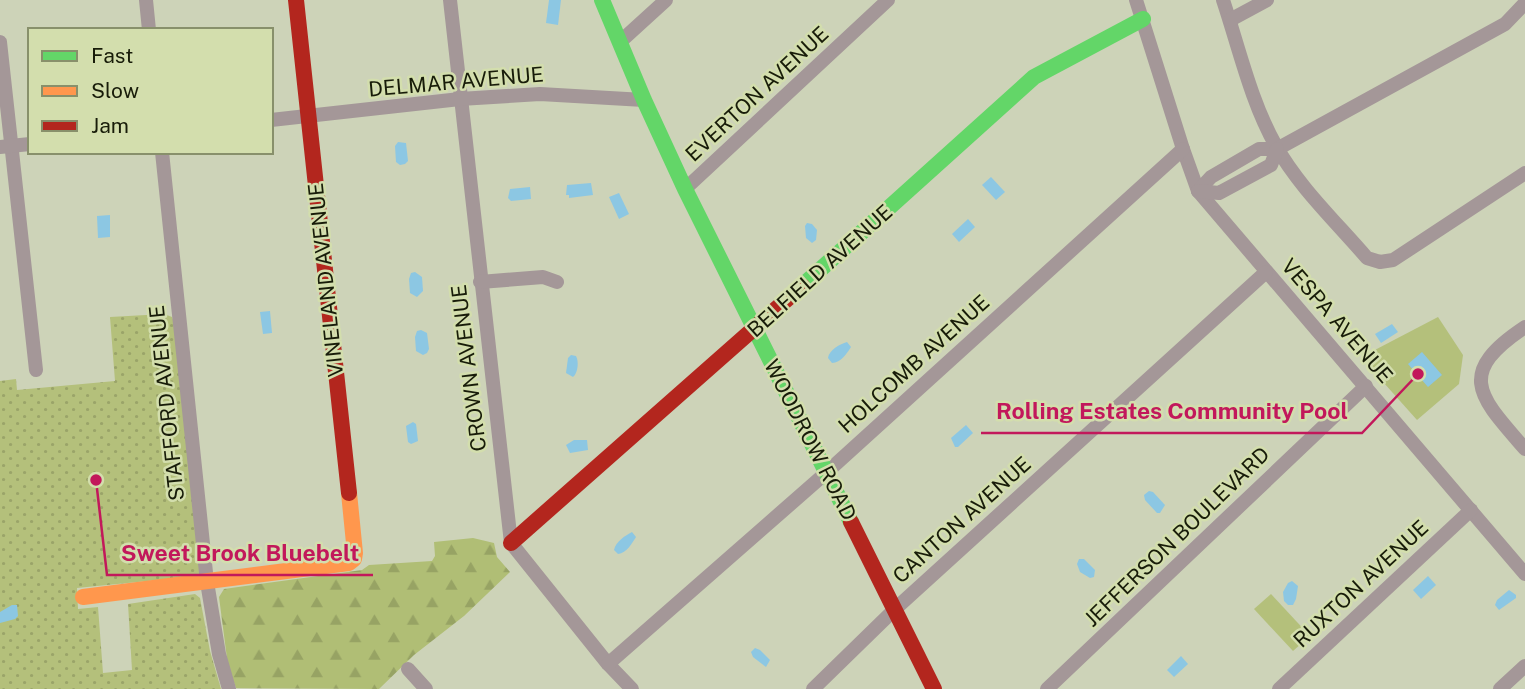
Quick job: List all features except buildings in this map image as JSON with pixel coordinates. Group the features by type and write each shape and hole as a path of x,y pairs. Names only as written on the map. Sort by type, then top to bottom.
{"street":[{"path":"146,0 149,28"},
{"name":"VINELAND AVENUE","path":"207,582 349,563 354,559 296,0"},
{"name":"CROWN AVENUE","path":"450,0 511,544"},
{"name":"WOODROW ROAD","path":"602,0 643,100 685,189 933,689"},
{"path":"621,41 666,0"},
{"name":"EVERTON AVENUE","path":"685,189 888,0"},
{"name":"VESPA AVENUE","path":"1136,0 1182,149 1198,191 1525,574"},
{"path":"1223,0 1264,124 1295,173 1367,258 1380,262 1393,260 1525,173"},
{"path":"1230,20 1267,0"},
{"path":"1198,191 1211,177 1259,149 1278,149 1505,24 1525,3"},
{"name":"BELFIELD AVENUE","path":"511,544 754,330 1034,77 1143,19"},
{"path":"0,42 5,147 36,370"},
{"name":"DELMAR AVENUE","path":"273,120 460,99 540,94 643,100"},
{"path":"5,147 28,144"},
{"name":"HOLCOMB AVENUE","path":"608,664 827,472 1182,149"},
{"name":"STAFFORD AVENUE","path":"162,154 207,582 219,654 229,689"},
{"name":"CANTON AVENUE","path":"813,689 894,610 1266,272"},
{"path":"480,282 543,277 557,282"},
{"path":"1525,327 1490,354 1484,365 1482,379 1483,391 1490,409 1525,449"},
{"name":"JEFFERSON BOULEVARD","path":"1046,689 1366,386"},
{"name":"RUXTON AVENUE","path":"1279,689 1471,510"},
{"path":"511,544 608,664 632,689"},
{"path":"83,597 207,582"},
{"path":"1500,689 1525,666"},
{"path":"408,669 426,689"}],"green space":[{"path":"164,314 172,317 175,325 202,570 198,576 77,588 78,609 98,607 103,673 132,670 128,604 195,594 200,598 210,651 221,689 0,689 0,381 16,379 17,390 115,381 110,317"},
{"path":"1438,317 1463,355 1459,384 1417,420 1367,364 1371,352"},
{"path":"473,538 494,543 497,557 510,572 464,616 414,655 379,689 236,688 228,666 219,597 224,589 362,570 369,565 432,561 435,556 434,542"},
{"path":"1271,594 1310,636 1293,651 1254,609"}],"water":[{"path":"549,0 561,0 558,25 546,23"},
{"path":"398,142 406,143 408,161 400,165 396,162 395,146"},
{"path":"991,177 1005,192 996,200 982,185"},
{"path":"591,183 593,195 569,198 569,195 566,195 567,185"},
{"path":"530,187 531,199 511,201 508,198 510,189"},
{"path":"619,193 629,214 619,219 609,197"},
{"path":"110,215 110,237 98,238 97,216"},
{"path":"968,219 975,227 959,242 952,234"},
{"path":"807,223 817,230 816,240 812,243 806,238"},
{"path":"415,272 422,277 423,291 417,297 410,293 409,279 411,273"},
{"path":"270,311 272,333 263,334 260,312"},
{"path":"1392,324 1398,332 1381,343 1375,334"},
{"path":"417,331 427,333 429,349 423,355 416,351 415,337"},
{"path":"847,342 851,347 848,352 841,360 832,363 828,358 830,352"},
{"path":"1422,352 1442,375 1428,387 1408,364"},
{"path":"571,355 576,356 578,361 573,377 566,373"},
{"path":"413,422 416,424 418,441 411,444 408,442 406,426"},
{"path":"966,425 973,433 955,447 951,438"},
{"path":"574,440 587,440 588,450 570,453 566,445"},
{"path":"1149,491 1165,505 1160,513 1145,500 1144,495"},
{"path":"632,532 636,537 627,550 618,554 614,550 617,544"},
{"path":"1079,559 1084,559 1095,570 1094,577 1090,578 1080,572 1077,564"},
{"path":"1428,576 1436,585 1421,599 1413,590"},
{"path":"1292,581 1298,586 1296,599 1293,605 1288,605 1284,601 1283,592"},
{"path":"1509,590 1516,598 1499,610 1495,605 1497,600"},
{"path":"17,605 18,616 0,623 0,612"},
{"path":"755,648 770,660 766,667 753,657 751,652"},
{"path":"1181,656 1188,664 1174,677 1167,670"}],"traffic: fast":[{"path":"602,0 685,189 851,522"},
{"path":"802,286 1034,77 1143,19"}],"traffic: slow":[{"path":"83,597 349,563 354,559 355,553 349,493"}],"traffic: jam":[{"path":"296,0 349,493"},
{"path":"511,543 802,286"},
{"path":"851,522 934,689"}],"place":[{"name":"Rolling Estates Community Pool","path":"1418,374"},
{"name":"Sweet Brook Bluebelt","path":"96,480"}]}
